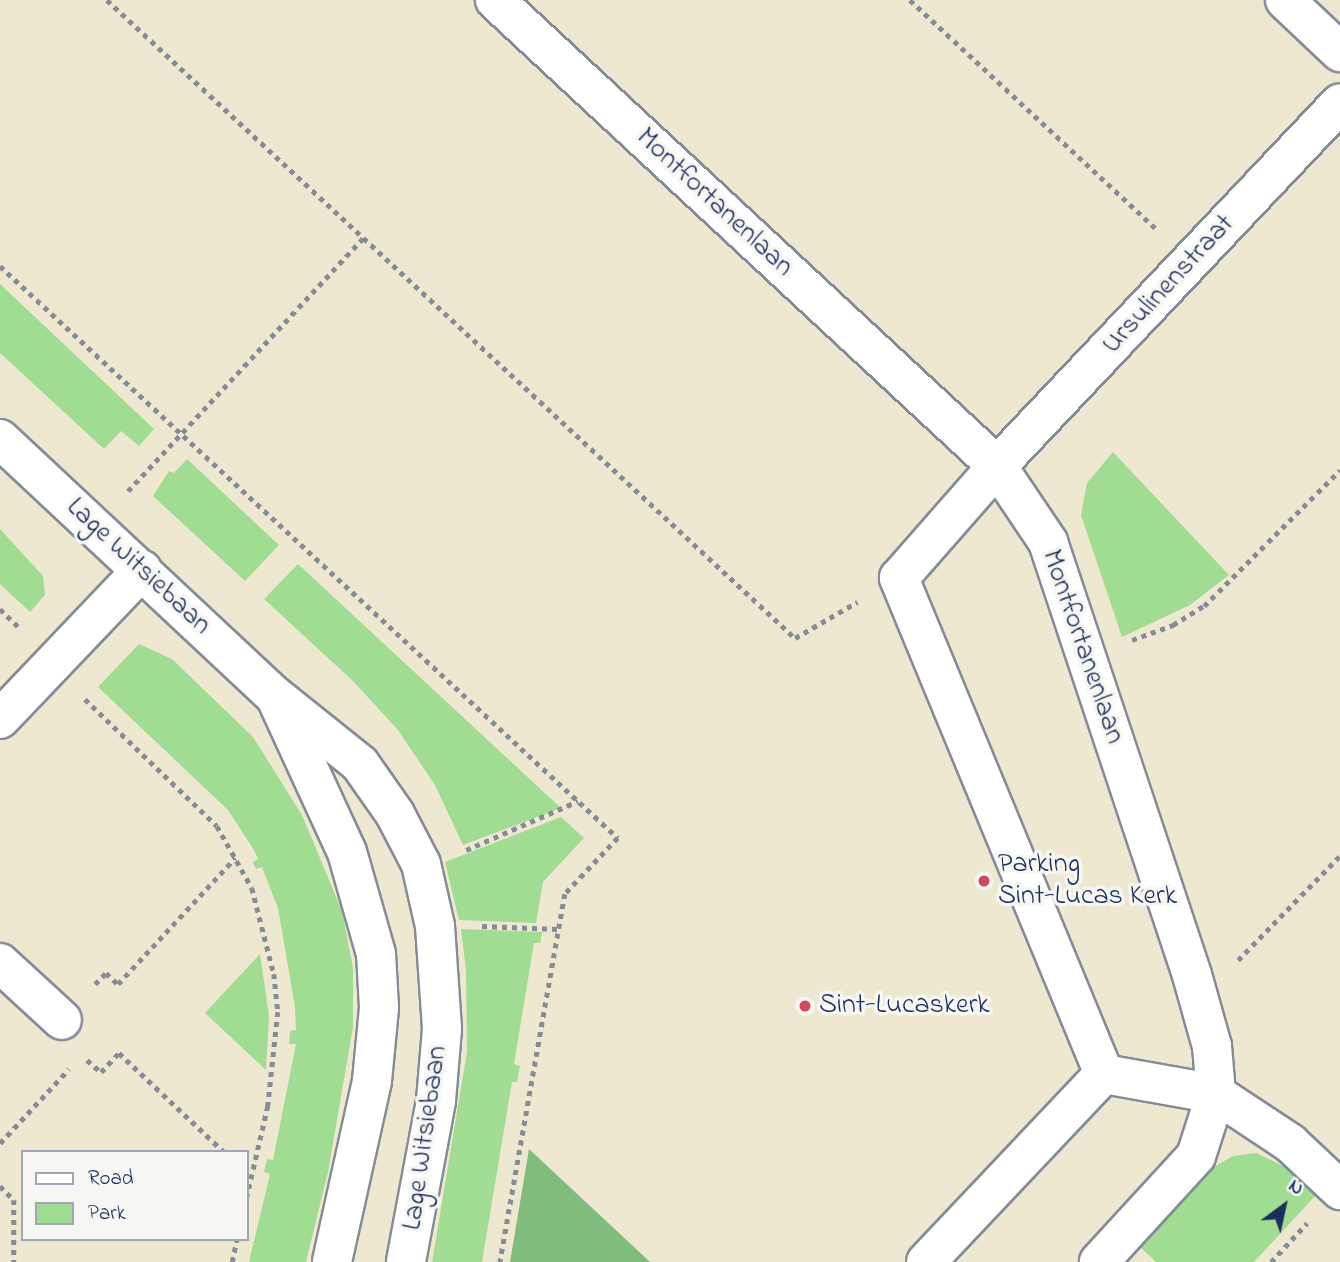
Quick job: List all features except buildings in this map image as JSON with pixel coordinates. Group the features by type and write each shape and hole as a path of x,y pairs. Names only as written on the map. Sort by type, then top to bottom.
{"street":[{"name":"Montfortanenlaan","path":"495,0 997,466 1048,542 1192,975 1212,1046 1216,1094 1196,1156 1099,1262"},
{"path":"1285,0 1340,52"},
{"name":"Ursulinenstraat","path":"899,578 997,466 1340,103"},
{"name":"Lage Witsiebaan","path":"0,439 274,695 360,764 396,814 421,864 435,926 442,1029 437,1089 406,1262"},
{"path":"0,719 142,570"},
{"path":"899,578 1104,1074"},
{"name":"Lage Witsiebaan","path":"274,695 346,852 376,954 379,1008 372,1081 332,1262"},
{"path":"0,943 9,952 0,962 62,1020"},
{"path":"1104,1074 1216,1094 1290,1143 1340,1190"},
{"path":"926,1262 1104,1074"}],"path":[{"path":"107,0 795,638 899,578"},
{"path":"910,0 1161,233"},
{"path":"95,527 363,238"},
{"path":"1086,656 1173,625 1204,606 1340,470"},
{"path":"0,609 54,662 86,701 217,826 252,888 263,924 278,1012 275,1058 249,1176"},
{"path":"421,864 563,811 578,801"},
{"path":"1192,975 1243,959 1340,856"},
{"path":"222,1150 119,1053 101,1072 62,1037 62,1020 106,973 118,984 235,857"},
{"path":"435,926 558,929"},
{"path":"0,1143 82,1056"},
{"path":"0,1186 14,1200 14,1262"},
{"path":"232,1262 237,1241"}],"green space":[{"path":"0,284 154,429 139,446 121,431 104,449 0,353"},
{"path":"1113,452 1229,575 1190,605 1122,637 1081,515 1087,483"},
{"path":"187,459 279,545 245,581 153,496 169,471 174,473"},
{"path":"0,529 43,576 45,595 30,612 0,584"},
{"path":"298,564 561,808 463,845 435,785 398,730 353,681 264,599"},
{"path":"139,644 172,659 253,737 302,815 342,911 353,968 353,1027 328,1172 306,1262 249,1262 270,1174 264,1172 267,1159 273,1160 296,1044 289,1044 290,1031 296,1030 295,1007 278,908 262,867 256,869 253,862 258,859 254,850 228,810 98,687"},
{"path":"561,817 584,838 543,882 536,923 459,920 445,862"},
{"path":"461,929 542,932 540,943 534,943 514,1064 520,1066 517,1082 512,1082 482,1262 432,1262 467,1052 466,970"},
{"path":"260,954 269,1016 266,1070 205,1013"},
{"path":"529,1149 650,1262 510,1262"},
{"path":"1256,1153 1283,1166 1316,1195 1254,1262 1156,1262 1139,1246 1212,1168 1233,1156"}],"place":[{"name":"Parking Sint-Lucas Kerk","path":"984,881"},
{"name":"Sint-Lucaskerk","path":"805,1006"}]}
